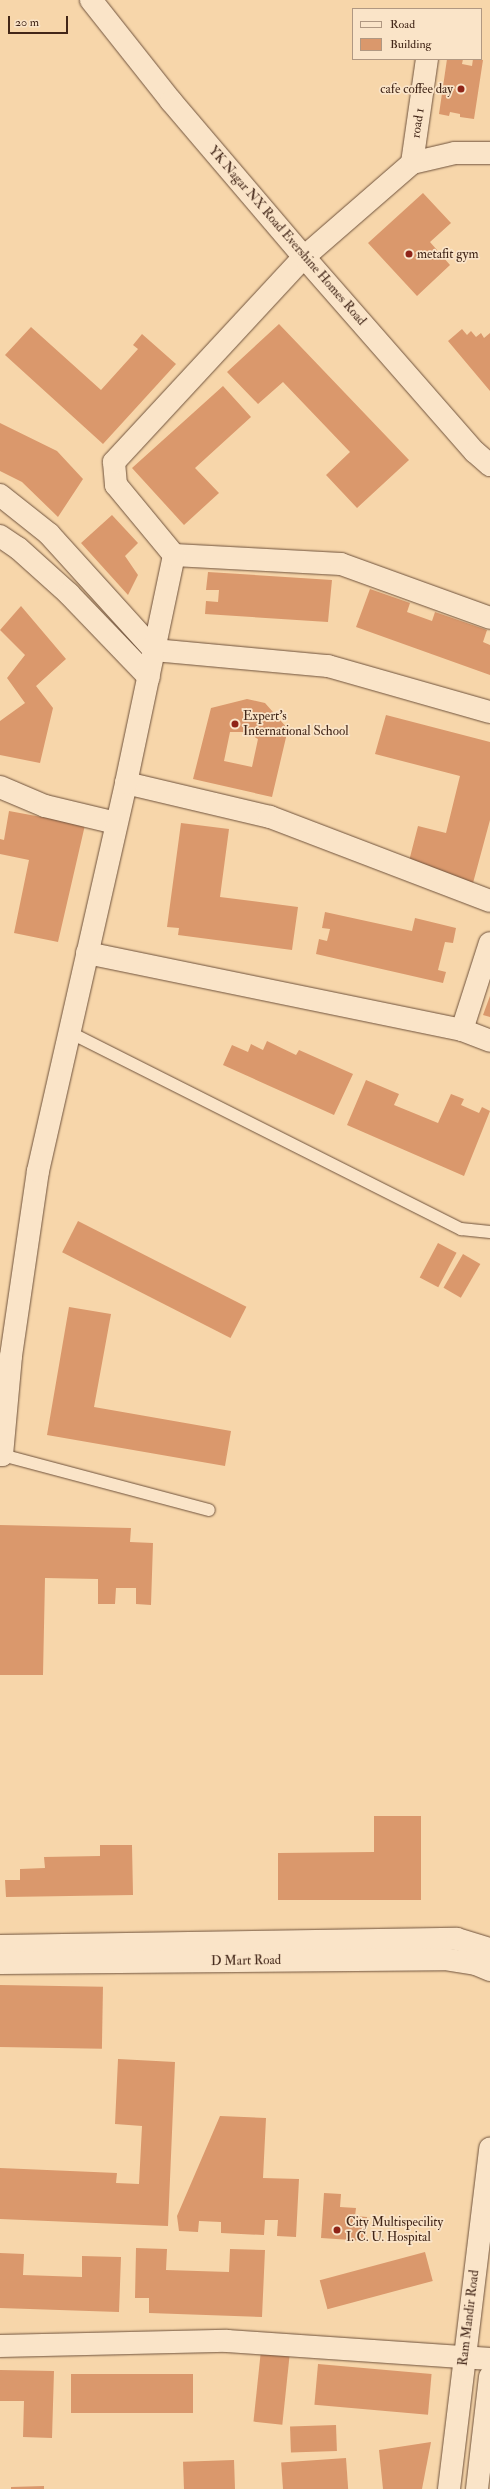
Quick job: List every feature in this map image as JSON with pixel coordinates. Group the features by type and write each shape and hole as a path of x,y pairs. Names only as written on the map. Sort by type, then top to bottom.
{"street":[{"name":"YK Nagar NX Road Evershine Homes Road","path":"91,0 171,101 304,257 475,452 490,464"},
{"name":"road 1","path":"412,163 427,60"},
{"path":"490,153 455,153 412,163 304,257 114,462 116,486 174,555 341,564 490,618"},
{"path":"0,495 49,534 154,650 328,666 490,712"},
{"path":"0,536 18,548 69,594 149,677"},
{"path":"1,1455 8,1326 38,1171 126,783 174,555"},
{"path":"126,783 270,817 490,901"},
{"path":"0,788 45,806 116,823"},
{"path":"462,1030 490,943"},
{"path":"87,953 462,1030 490,1041"},
{"name":"D Mart Road","path":"0,1946 457,1939 490,1949"},
{"name":"D Mart Road","path":"0,1964 444,1959 476,1964 490,1970"},
{"name":"Ram Mandir Road","path":"448,2489 490,2148"},
{"path":"0,2346 227,2341 490,2359"},
{"path":"477,2489 490,2377"}],"lane":[{"path":"69,1032 461,1229 490,1232"},
{"path":"1,1455 209,1510"}],"building":[{"name":"cafe coffee day","path":"447,60 463,60 462,64 472,66 473,60 483,60 474,119 460,117 460,114 450,112 449,116 439,114"},
{"name":"metafit gym","path":"423,193 451,223 430,242 450,265 417,296 368,243"},
{"path":"279,324 409,460 357,508 326,475 350,452 283,382 258,404 227,372"},
{"path":"31,327 101,390 138,349 133,345 142,334 176,364 103,444 5,355"},
{"path":"462,329 467,335 471,331 476,337 481,333 484,338 490,333 490,391 448,341"},
{"path":"223,386 251,417 195,468 219,493 184,525 132,468"},
{"path":"0,423 57,451 83,479 58,517 22,482 0,471"},
{"path":"112,515 138,543 125,556 138,575 128,595 81,543"},
{"path":"208,572 332,580 328,622 205,614 206,601 218,602 219,590 206,590"},
{"path":"370,589 410,603 407,612 432,621 435,612 487,630 483,642 490,645 490,675 356,627"},
{"path":"21,606 66,659 36,686 53,708 40,763 0,755 0,721 25,703 7,678 25,655 0,630"},
{"path":"247,699 265,703 288,729 272,797 193,779 211,708","holes":["230,732 246,732 258,739 252,767 224,761"]},
{"path":"386,715 490,742 490,820 473,883 408,865 418,826 446,833 460,776 375,754"},
{"path":"9,811 85,825 58,942 14,933 29,860 0,854 0,839 4,840"},
{"path":"181,823 229,829 220,897 298,907 292,950 178,935 179,928 167,927"},
{"path":"325,912 412,931 415,918 456,928 453,943 445,942 438,970 446,972 443,983 316,954 319,939 327,941 330,929 322,928"},
{"path":"490,996 490,1017 483,1015"},
{"path":"267,1041 296,1055 299,1050 353,1074 334,1115 223,1065 232,1045 248,1052 251,1044 263,1050"},
{"path":"366,1080 399,1094 394,1105 438,1123 451,1094 464,1099 461,1105 479,1113 482,1107 490,1111 464,1176 347,1125"},
{"path":"78,1221 246,1307 231,1338 62,1252"},
{"path":"438,1243 457,1253 438,1287 420,1277"},
{"path":"463,1254 480,1264 461,1298 443,1288"},
{"path":"69,1307 111,1314 94,1407 231,1431 225,1466 47,1435"},
{"path":"0,1525 131,1528 130,1542 153,1543 151,1605 136,1604 136,1588 116,1588 115,1604 98,1604 98,1579 45,1578 43,1675 0,1675"},
{"path":"374,1816 421,1816 421,1900 278,1900 278,1853 374,1852"},
{"path":"100,1845 132,1845 133,1895 6,1897 5,1880 20,1880 20,1869 45,1868 44,1857 100,1856"},
{"path":"0,1985 103,1987 102,2049 0,2047"},
{"path":"118,2059 175,2062 168,2226 0,2219 0,2168 117,2173 116,2183 139,2184 142,2126 115,2124"},
{"path":"220,2116 266,2118 263,2178 299,2179 296,2237 277,2236 278,2220 265,2220 264,2235 221,2233 221,2222 199,2221 198,2232 179,2231 177,2216"},
{"path":"324,2193 341,2194 340,2207 356,2208 355,2216 367,2217 366,2241 321,2238"},
{"path":"136,2248 167,2249 166,2270 229,2272 230,2249 265,2250 262,2317 149,2313 149,2298 135,2298"},
{"path":"425,2252 433,2281 327,2309 320,2280"},
{"path":"0,2253 24,2254 23,2275 82,2277 82,2256 121,2257 119,2312 0,2308"},
{"path":"261,2350 290,2353 282,2425 253,2422"},
{"path":"318,2364 432,2374 428,2415 314,2405"},
{"path":"0,2370 54,2371 52,2438 23,2437 24,2401 0,2401"},
{"path":"71,2374 193,2374 193,2413 71,2413"},
{"path":"336,2425 337,2451 291,2453 290,2427"},
{"path":"431,2442 422,2489 383,2489 379,2450"},
{"path":"346,2458 348,2489 283,2489 281,2463"},
{"path":"234,2460 235,2489 184,2489 183,2462"},
{"path":"44,2486 44,2489 11,2489 11,2487"}],"place":[{"name":"cafe coffee day","path":"461,89"},
{"name":"metafit gym","path":"409,254"},
{"name":"Expert's International School","path":"235,724"},
{"name":"City Multispecility I. C. U. Hospital","path":"337,2230"}]}
